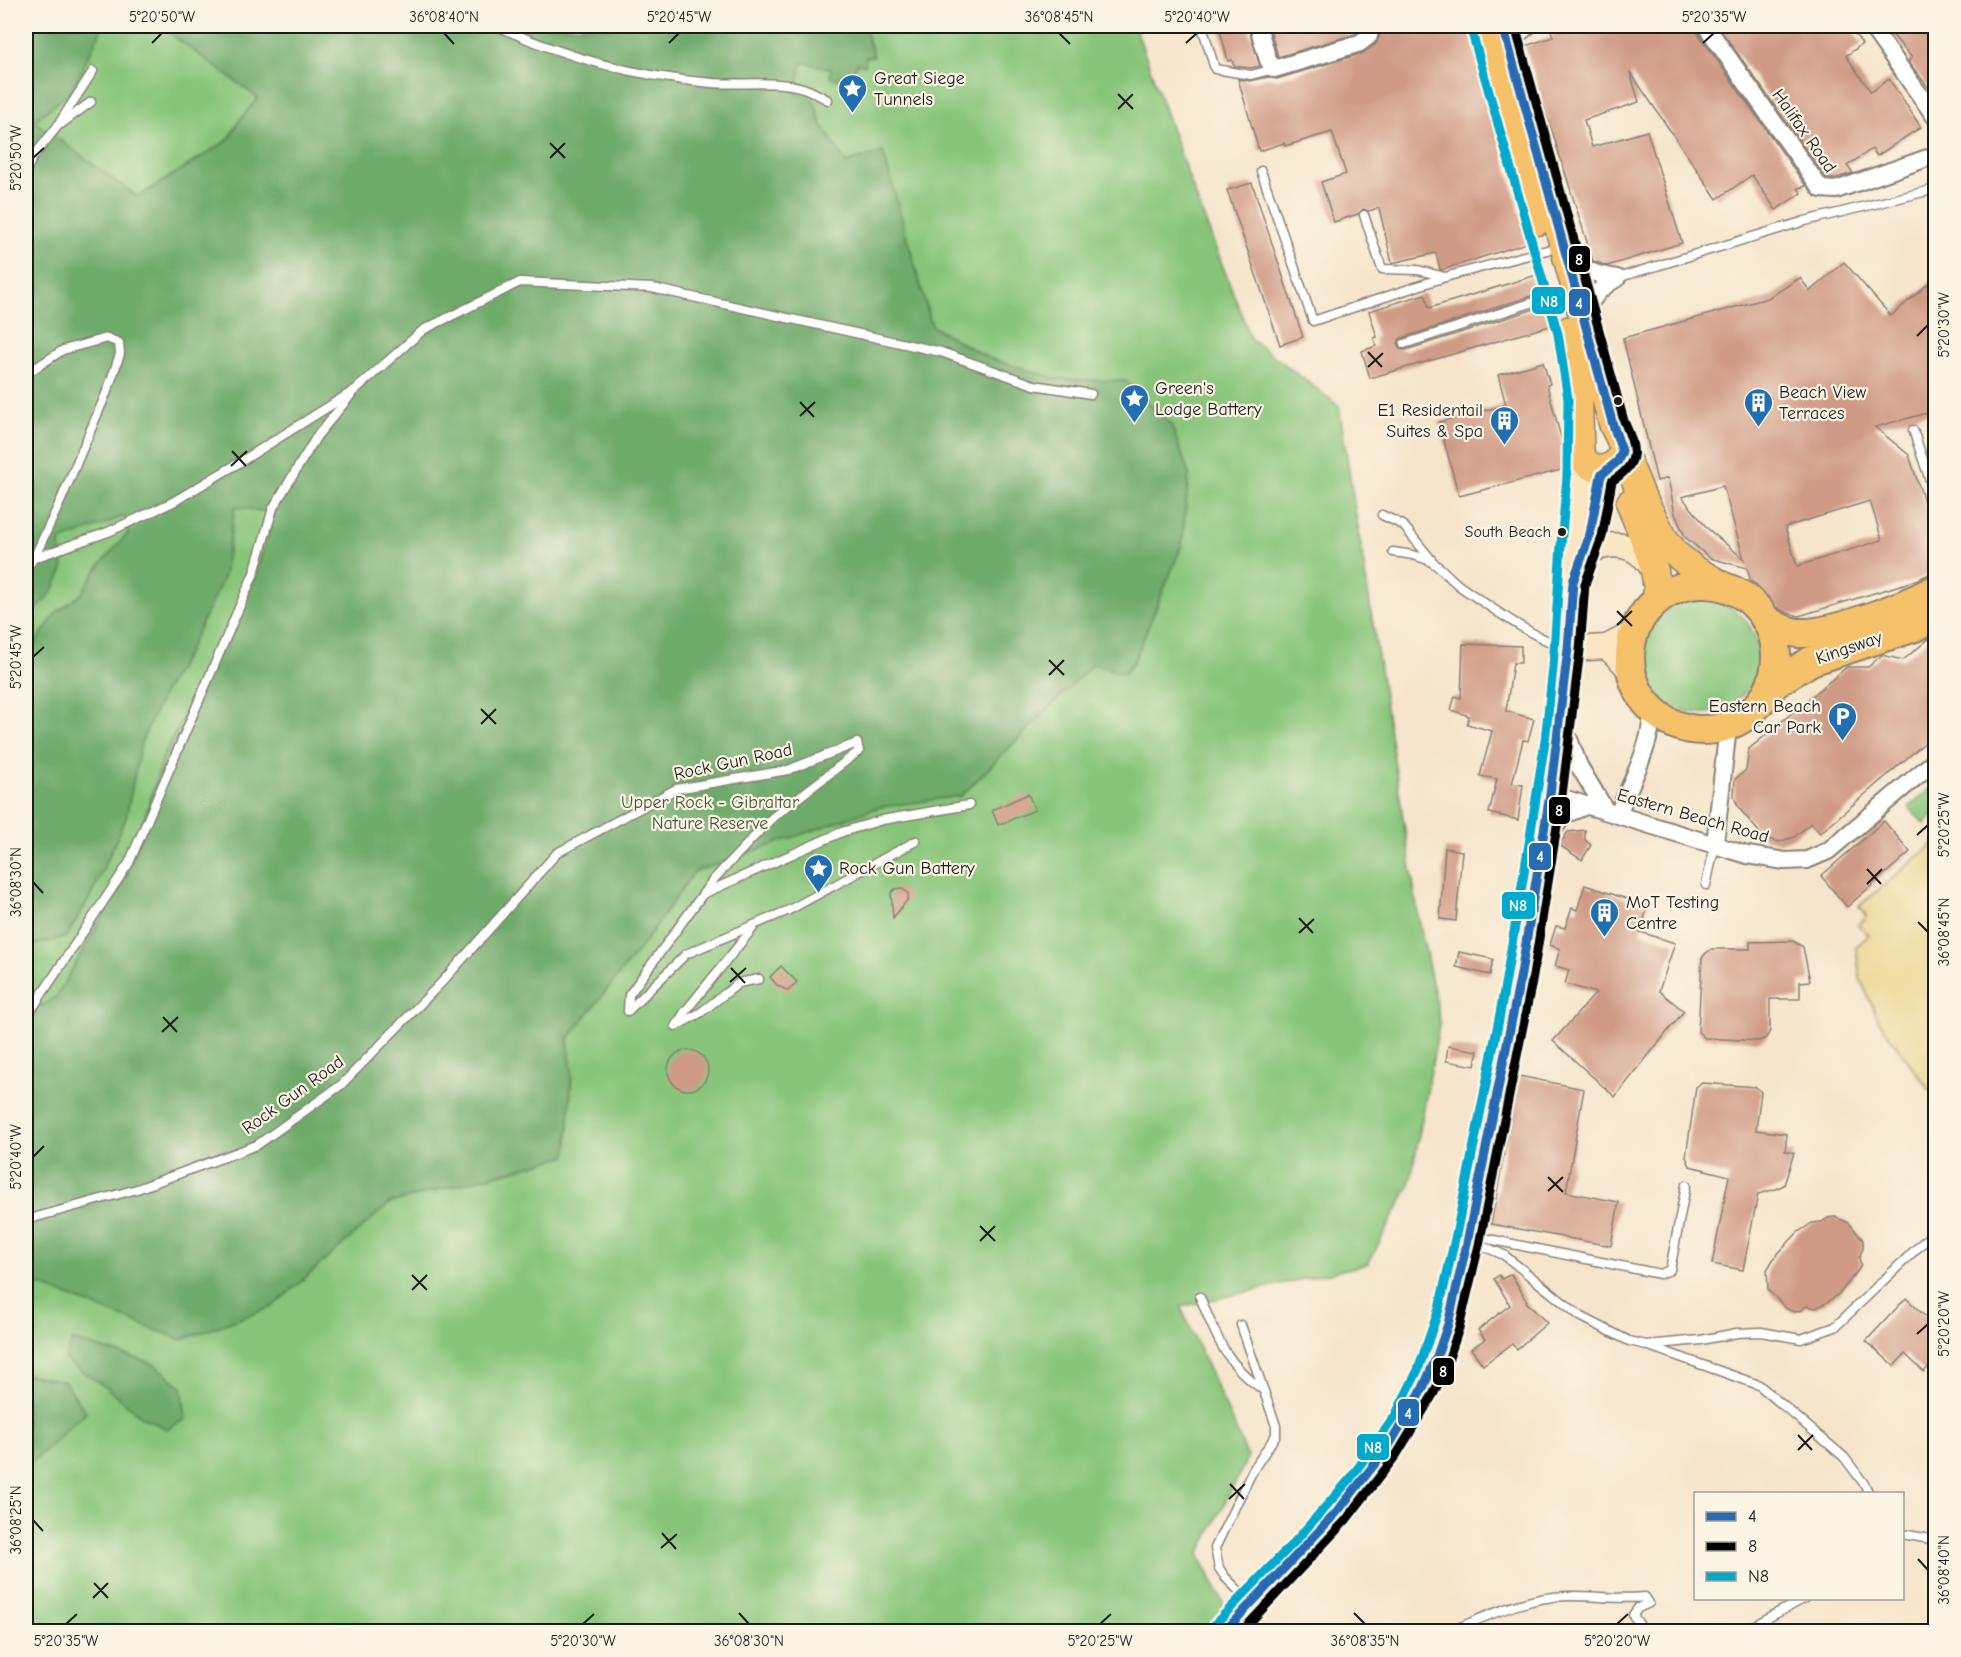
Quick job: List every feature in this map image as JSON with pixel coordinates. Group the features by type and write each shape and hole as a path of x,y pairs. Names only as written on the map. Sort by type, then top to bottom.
{"highway":[{"path":"1694,585 1727,588 1749,600 1766,619 1772,632 1776,654 1774,676 1755,709 1736,722 1715,729 1692,729 1671,722 1652,709 1640,693 1632,674 1631,646 1634,633 1647,610 1672,591 1694,585"},
{"name":"Kingsway","path":"1766,619 1789,631 1816,632 1880,612 1935,589"},
{"name":"Kingsway","path":"1768,690 1811,661 1915,627 1935,618"}],"main road":[{"path":"1483,26 1556,248 1586,323 1614,429 1615,469 1619,474 1653,569 1657,587 1656,601"},
{"path":"1513,31 1556,248 1559,294 1577,366 1580,448 1572,559 1577,571"},
{"path":"1614,455 1598,470 1586,464 1580,448 1586,433 1599,427 1606,428 1614,455 1671,547 1694,569 1727,588"},
{"path":"1224,1632 1337,1512 1388,1447 1423,1388 1448,1324 1521,974 1550,794 1577,571 1590,534 1601,475 1614,455"},
{"path":"1577,571 1586,554 1597,547 1609,545 1624,547 1642,555 1653,569"},
{"path":"1568,649 1606,647 1634,633"},
{"path":"1606,647 1624,663 1632,674"}],"street":[{"path":"1258,26 1268,60 1274,69 1360,43 1368,36 1371,26"},
{"name":"Halifax Road","path":"1706,26 1821,189 1836,190 1935,155"},
{"path":"1871,26 1935,118"},
{"path":"1556,248 1587,270 1617,278"},
{"path":"1586,323 1589,303 1607,284 1617,278"},
{"path":"1561,714 1579,766 1612,812 1647,743 1653,724 1652,709"},
{"path":"1715,844 1727,735 1736,722"},
{"name":"Eastern Beach Road","path":"1550,794 1747,855 1785,861 1807,860 1828,851 1935,760"},
{"path":"1541,844 1564,815 1588,805"}],"lane":[{"path":"497,26 609,67 712,83 804,88 828,100"},
{"path":"1202,26 1215,69 1251,75 1274,69"},
{"path":"26,171 33,157 56,128 93,71"},
{"path":"56,128 91,102"},
{"path":"1261,171 1313,321 1445,277 1556,248"},
{"path":"1617,278 1805,221 1935,189"},
{"path":"1365,215 1382,269 1418,270 1445,277"},
{"path":"26,1018 129,863 254,573 273,508 317,436 355,390 423,330 520,282 652,288 941,352 1034,385 1091,394"},
{"path":"1404,344 1559,294"},
{"path":"26,374 63,350 107,338 119,343 120,354 108,389 61,500 34,558 26,568"},
{"path":"34,558 108,532 173,502 355,390"},
{"path":"1913,430 1935,498"},
{"path":"1382,515 1403,525 1434,563 1452,580 1541,639 1568,649"},
{"path":"1393,552 1415,555 1434,563"},
{"name":"Rock Gun Road","path":"26,1220 137,1189 257,1145 341,1084 442,982 557,853 676,789 788,770 857,743 859,751 772,818 713,880 629,995 628,1011 686,954 755,926"},
{"path":"704,893 842,832 882,820 969,805"},
{"path":"759,979 739,983 700,1013 676,1026 755,926 916,841"},
{"path":"1706,885 1715,844"},
{"path":"1467,1239 1660,1274 1670,1270 1686,1185"},
{"path":"1646,1345 1761,1332 1801,1339 1835,1327 1935,1230"},
{"path":"1467,1239 1504,1255 1580,1316 1629,1341 1759,1385 1844,1457 1868,1492"},
{"path":"1200,1298 1217,1339 1233,1364 1263,1389"},
{"path":"1241,1325 1276,1426 1276,1435 1253,1470 1215,1548 1219,1568 1251,1603"},
{"path":"1904,1534 1935,1540"},
{"path":"1454,1632 1460,1627 1512,1606 1564,1596 1605,1596 1631,1599 1646,1597 1649,1603 1638,1608 1633,1615 1644,1632"},
{"path":"1737,1632 1803,1600"}],"green space":[{"name":"Upper Rock - Gibraltar Nature Reserve","path":"26,26 1135,26 1194,192 1251,339 1339,406 1419,920 1440,1021 1410,1184 1368,1264 1181,1307 1248,1457 1199,1554 1226,1609 1204,1632 26,1631"},
{"path":"26,26 103,26 68,94 34,121 138,197 228,140 239,121 258,98 160,26 864,26 874,56 866,57 865,65 857,63 851,81 839,77 837,80 830,77 831,69 802,62 796,93 813,99 822,125 846,163 883,152 932,326 986,357 1057,379 1125,381 1171,424 1189,474 1182,545 1133,663 1124,674 1093,664 961,796 880,807 694,872 644,943 568,1039 572,1071 567,1156 390,1203 272,1307 181,1340 40,1285 26,1291 26,982 41,1006 56,997 128,873 163,757 256,574 274,513 235,507 224,576 187,654 164,692 141,743 126,818 91,896 66,937 35,945 26,932 26,656 57,612 80,595 100,565 128,533 125,516 60,541 63,569 52,592 26,621"},
{"path":"1701,599 1723,603 1742,615 1754,634 1758,656 1754,678 1742,697 1723,709 1701,713 1679,709 1660,697 1648,678 1644,656 1648,634 1660,615 1679,603"},
{"path":"1935,784 1935,814 1924,824 1909,807"},
{"path":"72,1340 152,1363 182,1387 186,1419 167,1429 142,1417 107,1388 65,1360"},
{"path":"26,1374 64,1381 86,1412 26,1468"}],"sand":[{"path":"1935,843 1936,1086 1930,1091 1880,1023 1860,978 1856,947 1869,935 1858,925 1867,917 1859,906"}],"building":[{"path":"1219,26 1248,26 1260,66 1251,68 1234,66 1232,60 1228,61"},
{"path":"1269,26 1360,26 1355,34 1278,57"},
{"path":"1381,26 1468,26 1523,225 1527,232 1535,236 1536,240 1442,270 1436,253 1392,263 1379,208 1369,211 1363,209 1358,214 1334,222 1321,182 1346,174 1332,132 1259,151 1238,79 1250,81 1268,77 1277,79 1363,53 1376,44"},
{"path":"1550,26 1696,26 1697,32 1806,186 1798,188 1801,193 1776,210 1752,175 1717,199 1630,72 1639,102 1584,120 1592,147 1647,131 1682,243 1607,266 1593,261 1525,46 1553,37"},
{"path":"1718,26 1849,26 1862,44 1846,56 1871,92 1889,79 1921,127 1877,156 1872,149 1847,166 1853,173 1827,179"},
{"path":"1885,26 1926,26 1935,36 1935,96 1908,61 1912,58"},
{"path":"1252,183 1303,337 1280,345 1227,190"},
{"name":"Beach View Terraces","path":"1844,262 1891,316 1935,278 1935,411 1875,427 1909,455 1935,536 1935,566 1929,574 1917,580 1799,616 1762,600 1757,585 1751,581 1747,568 1710,558 1685,537 1675,514 1668,478 1657,481 1623,338 1768,298 1800,278 1810,291","holes":["1723,486 1744,559 1708,529 1682,497","1870,501 1882,540 1797,566 1785,527"]},
{"path":"1540,274 1545,290 1543,292 1402,338 1398,345 1400,349 1406,350 1547,305 1553,325 1370,378 1362,351 1376,346 1374,338 1377,337 1369,311 1425,294 1429,308"},
{"name":"E1 Residentail Suites & Spa","path":"1543,362 1564,449 1565,469 1459,496 1439,422 1506,405 1498,375"},
{"name":"Eastern Beach Car Park","path":"1935,636 1935,734 1820,833 1811,823 1794,837 1779,842 1764,838 1739,808 1734,797 1735,779 1746,770 1749,749 1847,667 1868,667 1882,655 1903,660"},
{"path":"1463,644 1521,646 1521,663 1513,663 1506,711 1534,719 1528,741 1523,740 1512,784 1523,785 1518,820 1489,813 1497,779 1480,776 1492,731 1467,724 1469,716 1451,710 1455,696 1461,698"},
{"path":"1028,794 1035,810 998,825 992,810"},
{"path":"1884,821 1910,852 1847,907 1821,876"},
{"path":"1585,830 1585,840 1591,845 1582,860 1559,845 1568,832"},
{"path":"1445,848 1462,851 1456,921 1440,919"},
{"path":"1585,885 1648,906 1640,932 1675,943 1659,991 1684,1011 1615,1097 1553,1041 1596,993 1565,984 1569,970 1555,966 1560,949 1550,945 1556,926 1565,928 1572,908 1577,910"},
{"path":"901,888 908,893 908,899 893,918 891,893"},
{"path":"1793,941 1803,947 1810,981 1800,982 1800,999 1770,999 1770,1031 1766,1038 1759,1041 1705,1038 1698,1032 1702,958 1706,953 1712,949 1750,949 1750,942"},
{"path":"1459,952 1493,959 1490,975 1456,967"},
{"path":"781,966 797,982 788,991 777,985 770,977"},
{"path":"1448,1046 1478,1051 1475,1066 1446,1061"},
{"path":"688,1050 702,1056 708,1070 702,1084 688,1090 674,1084 668,1070 674,1056"},
{"path":"1519,1076 1584,1089 1566,1192 1619,1202 1611,1246 1491,1224"},
{"path":"1702,1083 1756,1087 1761,1092 1756,1130 1787,1134 1785,1151 1794,1153 1784,1185 1758,1194 1743,1270 1712,1264 1729,1176 1690,1166 1686,1157 1696,1087"},
{"path":"1835,1217 1849,1223 1863,1240 1859,1269 1840,1293 1824,1304 1816,1308 1807,1306 1795,1312 1787,1309 1768,1290 1767,1270 1774,1258 1797,1233 1812,1223"},
{"path":"1511,1274 1526,1302 1547,1323 1517,1349 1512,1344 1483,1365 1471,1349 1485,1339 1478,1330 1510,1305 1494,1279 1499,1275 1502,1279"},
{"path":"1906,1298 1935,1326 1935,1360 1924,1372 1905,1354 1894,1366 1866,1341"}],"transit line":[{"name":"4","path":"1224,1632 1337,1512 1388,1447 1423,1388 1448,1324 1467,1243 1521,974 1550,794 1568,649 1573,582 1590,534 1601,475 1618,461 1622,451 1503,26"},
{"name":"8","path":"1241,1632 1346,1520 1397,1454 1434,1393 1448,1361 1459,1328 1479,1245 1533,976 1562,795 1580,650 1585,584 1602,537 1612,481 1628,468 1632,461 1631,439 1624,421 1515,26"},
{"name":"N8","path":"1215,1624 1298,1538 1350,1479 1395,1416 1418,1370 1439,1309 1457,1230 1500,1014 1528,850 1545,741 1553,668 1567,477 1568,399 1558,334 1471,29"}],"place":[{"name":"Great Siege Tunnels","path":"853,114"},
{"name":"Green's Lodge Battery","path":"1134,424"},
{"name":"Beach View Terraces","path":"1758,428"},
{"name":"E1 Residentail Suites & Spa","path":"1504,446"},
{"name":"South Beach","path":"1562,532"},
{"name":"Eastern Beach Car Park","path":"1842,742"},
{"name":"Rock Gun Battery","path":"818,894"},
{"name":"MoT Testing Centre","path":"1605,938"}]}
